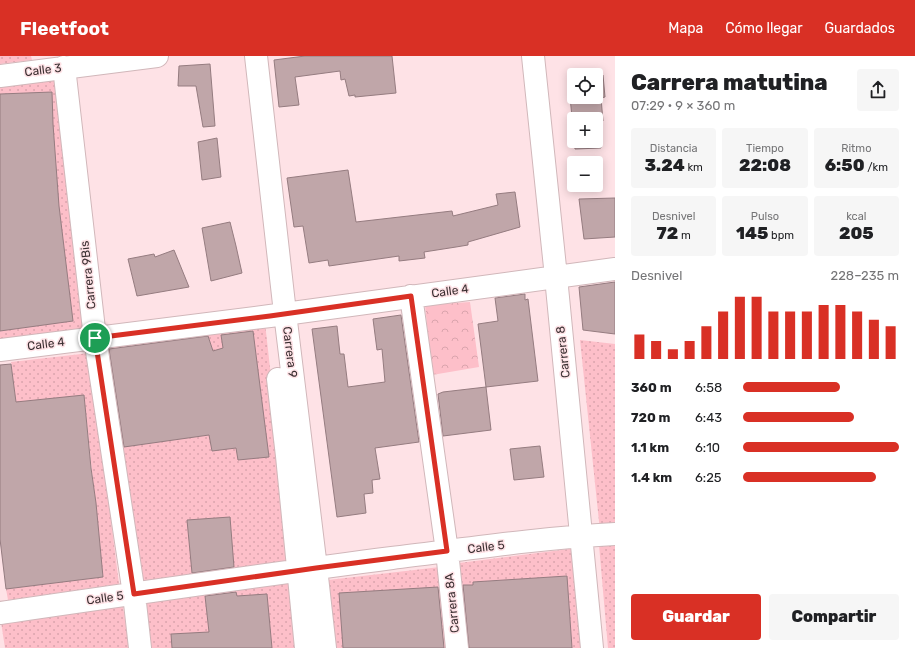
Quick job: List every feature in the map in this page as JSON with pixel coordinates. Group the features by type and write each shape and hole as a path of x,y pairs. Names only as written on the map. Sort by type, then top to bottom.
{"street":[{"name":"Calle 3","path":"0,76 157,56"},
{"name":"Carrera 9","path":"240,56 278,315"},
{"name":"Carrera 9","path":"256,56 278,315 287,456 308,570 325,648"},
{"name":"Carrera 8","path":"533,56 592,648"},
{"name":"Carrera 9Bis","path":"64,68 95,338 134,594 140,648"},
{"name":"Calle 4","path":"0,350 278,315 615,269"},
{"name":"Carrera 8A","path":"411,296 447,551 457,648"},
{"name":"Calle 5","path":"0,613 447,551 581,536 615,534"},
{"name":"Carrera 9","path":"306,648 308,570"}],"green space":[{"path":"0,56 31,56 32,60 0,64"},
{"path":"58,78 89,331 0,342 0,86"},
{"path":"470,302 479,367 432,375 425,305"},
{"path":"265,323 292,564 141,583 108,341"},
{"path":"580,340 615,344 615,530 600,531"},
{"path":"90,353 119,584 8,600 6,589 38,585 11,362","holes":["84,395 103,577 70,581"]},
{"path":"615,544 615,648 608,648 599,545"},
{"path":"577,548 587,648 467,648 459,563"},
{"path":"440,567 446,648 334,648 328,580"},
{"path":"293,579 299,648 147,648 141,600"},
{"path":"123,606 129,648 5,648 1,622"}],"building":[{"path":"305,56 392,56 396,93 355,97 355,95 349,96 345,79 341,80 340,71 295,77 299,105 279,107 274,60"},
{"path":"210,64 215,126 203,127 196,86 178,86 179,66"},
{"path":"603,75 605,97 603,98"},
{"path":"52,92 59,206 73,321 0,331 0,94"},
{"path":"571,104 602,104 602,112 572,112"},
{"path":"217,138 221,177 202,180 198,142"},
{"path":"575,148 601,148 575,149"},
{"path":"348,170 356,222 452,211 453,216 498,205 496,194 515,192 520,227 468,242 468,245 424,252 425,258 399,261 399,256 329,266 328,260 309,263 303,226 294,227 287,178"},
{"path":"615,198 615,237 584,239 579,199"},
{"path":"230,222 242,273 211,281 202,228"},
{"path":"174,250 189,287 137,296 128,259 154,254 155,257"},
{"path":"615,282 615,334 583,330 579,287"},
{"path":"525,294 525,300 528,299 538,381 486,387 478,324 498,321 495,298"},
{"path":"401,315 419,442 375,448 380,479 372,480 373,493 364,494 366,513 337,517 312,329 337,326 340,354 344,354 348,387 385,382 382,349 377,350 373,319"},
{"path":"253,331 269,457 238,460 236,448 212,451 209,435 124,447 109,349 208,336 213,351 223,348 221,335"},
{"path":"11,364 16,402 84,395 103,577 6,589 0,539 0,365"},
{"path":"486,387 491,430 443,436 438,394 443,392"},
{"path":"540,446 544,477 514,480 510,449"},
{"path":"230,517 234,567 192,573 187,520"},
{"path":"567,576 572,648 469,648 463,585 473,585 473,582"},
{"path":"438,587 444,648 343,648 339,593"},
{"path":"236,592 237,596 267,594 272,648 172,648 171,634 209,632 205,596"}],"route":[{"path":"411,296 447,551 134,594 95,338 270,316 411,296"}]}
